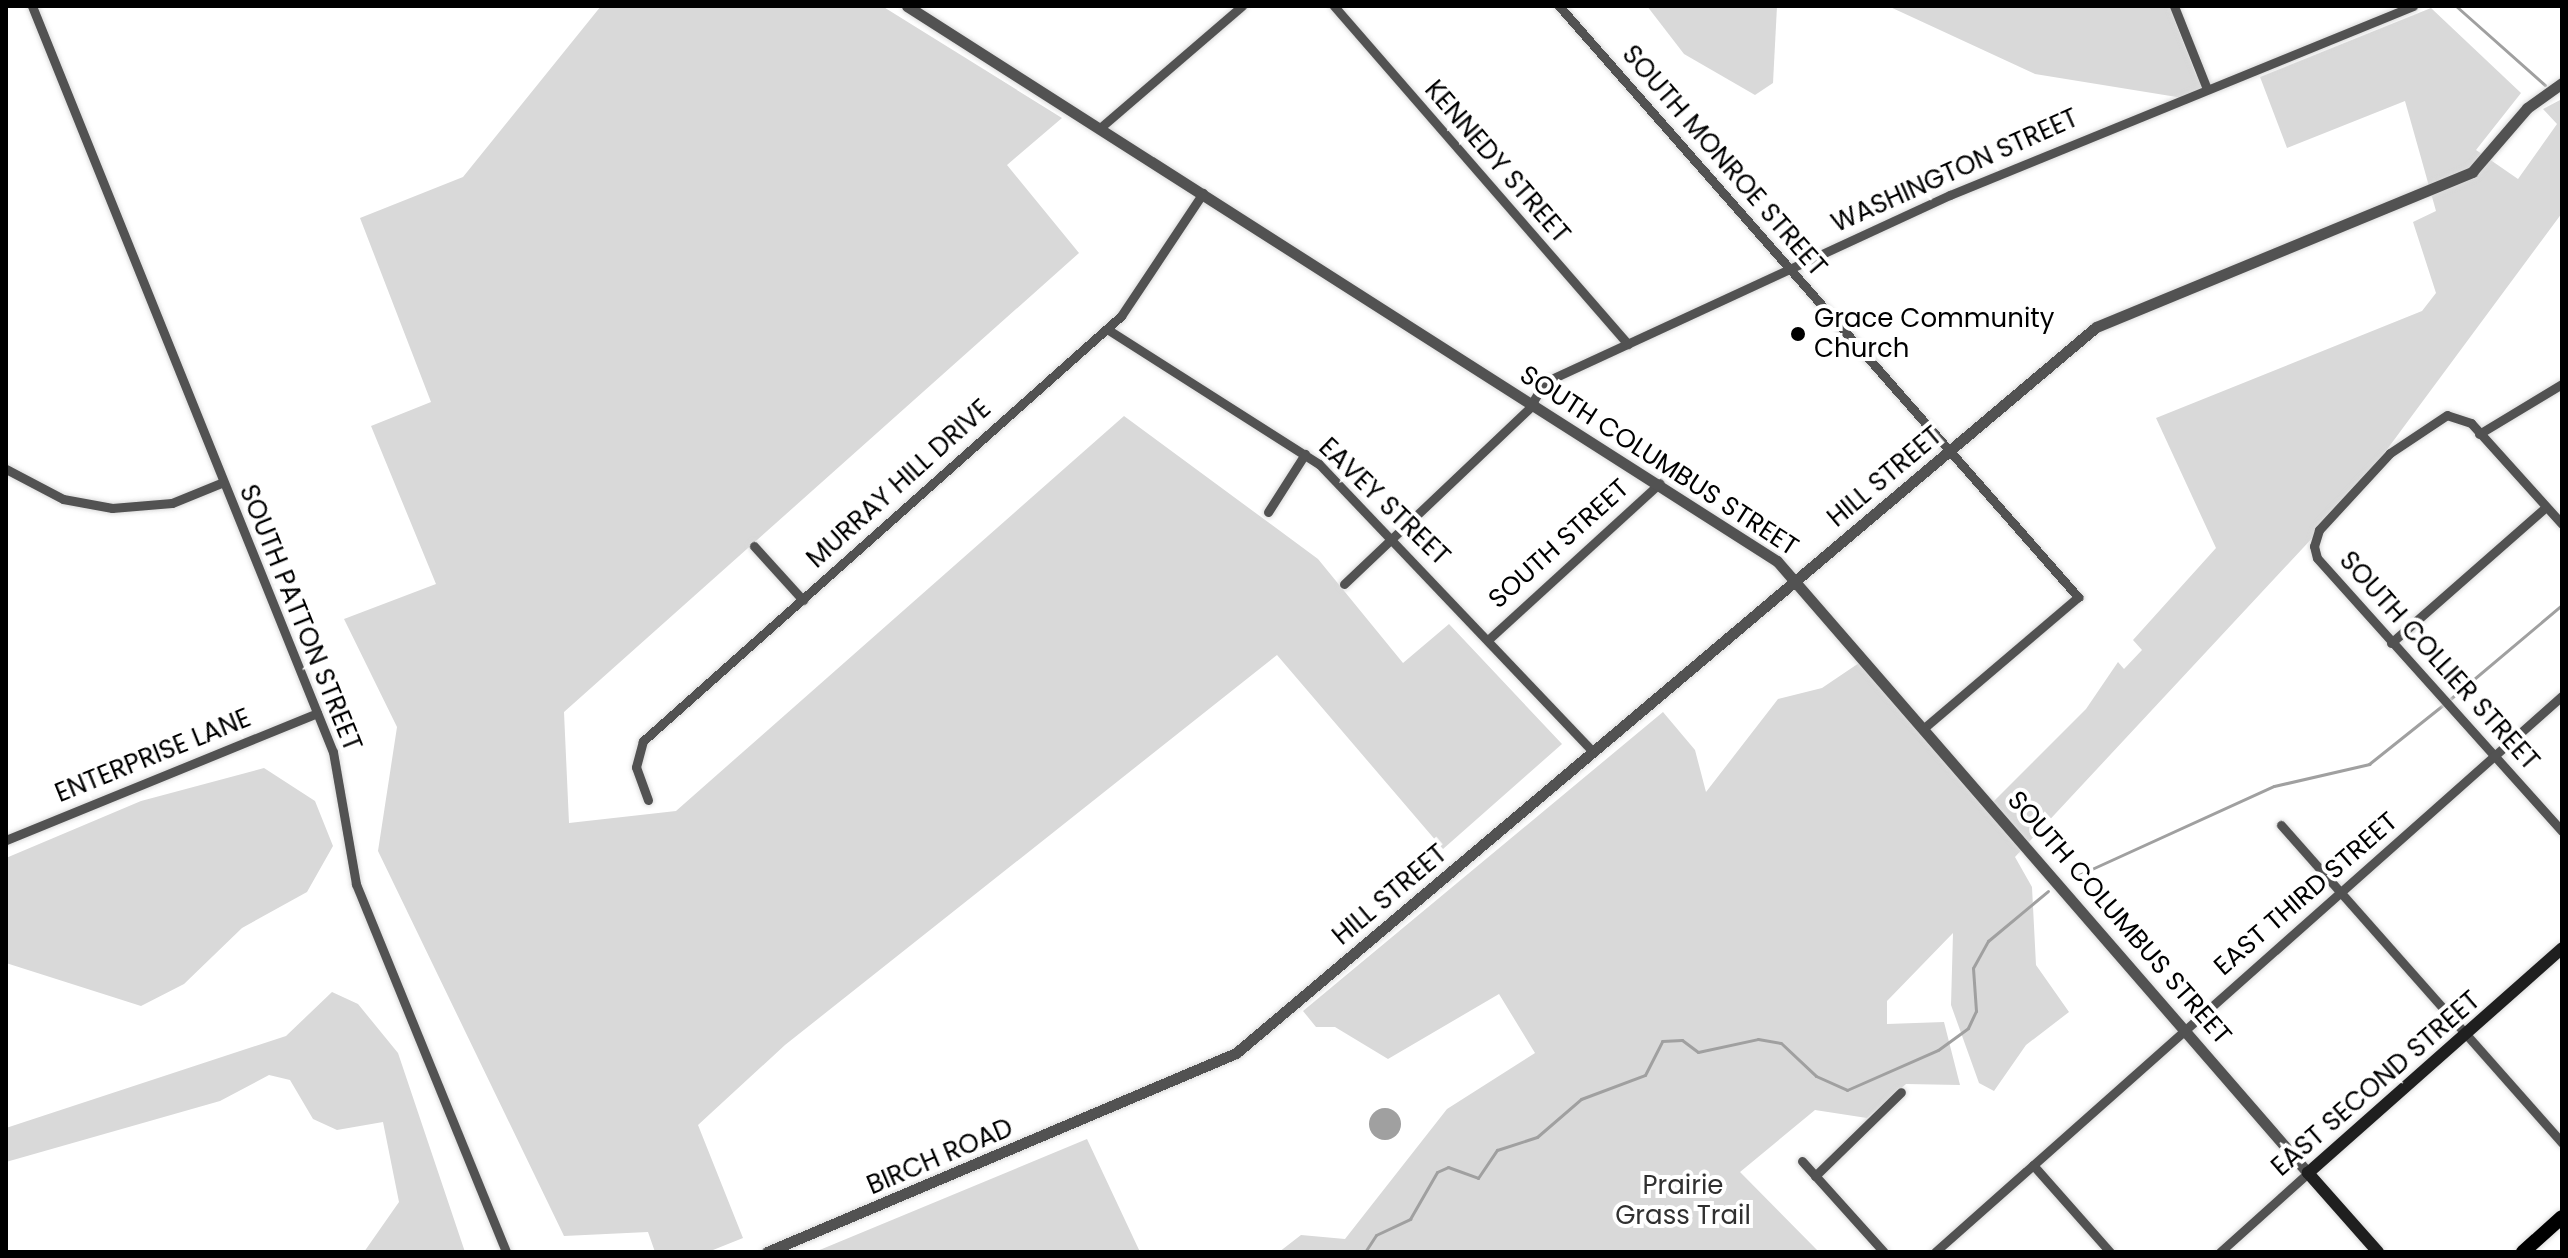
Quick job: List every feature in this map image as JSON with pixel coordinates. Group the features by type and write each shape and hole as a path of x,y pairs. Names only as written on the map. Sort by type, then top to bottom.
{"main road":[{"name":"EAST SECOND STREET","path":"2308,1173 2562,948"},
{"name":"SOUTH COLUMBUS STREET","path":"2308,1173 2378,1252"},
{"path":"2523,1252 2562,1217"}],"street":[{"name":"SOUTH PATTON STREET","path":"32,6 221,483 317,713 341,778 356,884 506,1252"},
{"name":"SOUTH COLUMBUS STREET","path":"907,6 1660,483 1797,580 2308,1173"},
{"path":"1100,128 1242,6"},
{"name":"KENNEDY STREET","path":"1334,6 1628,344"},
{"name":"SOUTH MONROE STREET","path":"1559,6 2078,597 1925,727"},
{"path":"2174,6 2207,89"},
{"name":"WASHINGTON STREET","path":"1344,584 1533,404 1545,382 1790,268 2207,89 2413,6"},
{"name":"HILL STREET","path":"1129,1101 1248,1044 2103,323 2472,172 2527,108 2562,83"},
{"name":"MURRAY HILL DRIVE","path":"648,800 636,767 643,741 1107,329 1203,193"},
{"name":"EAVEY STREET","path":"1107,329 1305,454 1335,479 1593,752"},
{"path":"2562,384 2479,434 2562,524"},
{"name":"SOUTH COLLIER STREET","path":"2479,434 2458,415 2430,423 2390,453 2315,537 2317,558 2562,831"},
{"path":"1268,512 1305,454"},
{"path":"6,469 63,499 112,508 172,503 221,483"},
{"name":"SOUTH STREET","path":"1489,639 1660,483"},
{"path":"2391,643 2546,507"},
{"path":"754,546 803,600"},
{"name":"EAST THIRD STREET","path":"1935,1252 2562,696"},
{"name":"ENTERPRISE LANE","path":"6,840 317,713"},
{"path":"2281,825 2562,1143"},
{"path":"1815,1176 1901,1092"},
{"name":"BIRCH ROAD","path":"767,1252 1129,1101"},
{"path":"1802,1161 1884,1252"},
{"path":"2033,1165 2110,1252"},
{"name":"EAST SECOND STREET","path":"2220,1252 2308,1173"}],"green space":[{"path":"601,6 882,6 1062,118 1007,165 1079,253 564,712 569,823 676,811 1124,416 1318,559 1403,663 1449,624 1562,744 1443,849 1277,655 785,1045 698,1125 743,1238 708,1252 655,1252 648,1232 564,1236 378,851 397,727 344,619 436,584 371,426 431,402 360,218 463,177"},
{"path":"1647,6 1777,6 1773,83 1755,95 1684,54"},
{"path":"1888,6 2169,6 2196,75 2206,75 2211,87 2183,98 2035,74"},
{"name":"Prairie Grass Trail","path":"2431,8 2521,93 2476,150 2518,179 2557,124 2543,109 2562,99 2562,213 2357,490 2015,857 2032,887 2036,965 2069,1012 2026,1045 1994,1091 1979,1083 1951,1005 1953,933 1887,1001 1887,1024 1944,1022 1960,1085 1906,1084 1867,1118 1815,1110 1740,1172 1819,1252 1279,1252 1301,1235 1345,1239 1447,1109 1535,1053 1499,994 1388,1059 1335,1027 1316,1027 1303,1011 1663,712 1695,750 1706,792 1778,699 1822,688 1862,661 1987,808 2086,709 2118,662 2124,669 2142,650 2133,640 2216,548 2156,418 2422,311 2436,293 2413,222 2436,211 2405,101 2287,148 2260,77"},
{"path":"264,768 315,801 333,846 307,892 242,928 184,984 141,1006 6,963 6,858 141,801"},
{"path":"332,992 358,1004 398,1053 465,1252 364,1252 399,1202 383,1122 337,1130 313,1119 290,1080 269,1075 220,1101 6,1162 6,1128 286,1036"},
{"path":"1087,1139 1140,1252 814,1252 822,1249"}],"shaded area":[{"path":"1385,1108 1396,1113 1401,1124 1396,1135 1385,1140 1374,1135 1369,1124 1374,1113"}],"waterway":[{"path":"2456,6 2545,85"},
{"path":"2449,700 2562,605"},
{"path":"2072,878 2274,786 2369,764 2443,705"},
{"path":"1365,1252 1376,1235 1410,1219 1437,1172 1448,1167 1478,1178 1497,1150 1537,1137 1581,1099 1645,1075 1662,1041 1682,1040 1698,1052 1758,1039 1781,1043 1816,1076 1847,1090 1938,1050 1968,1028 1976,1011 1973,968 1988,941 2048,891"}],"place":[{"name":"Grace Community Church","path":"1798,334"}]}
